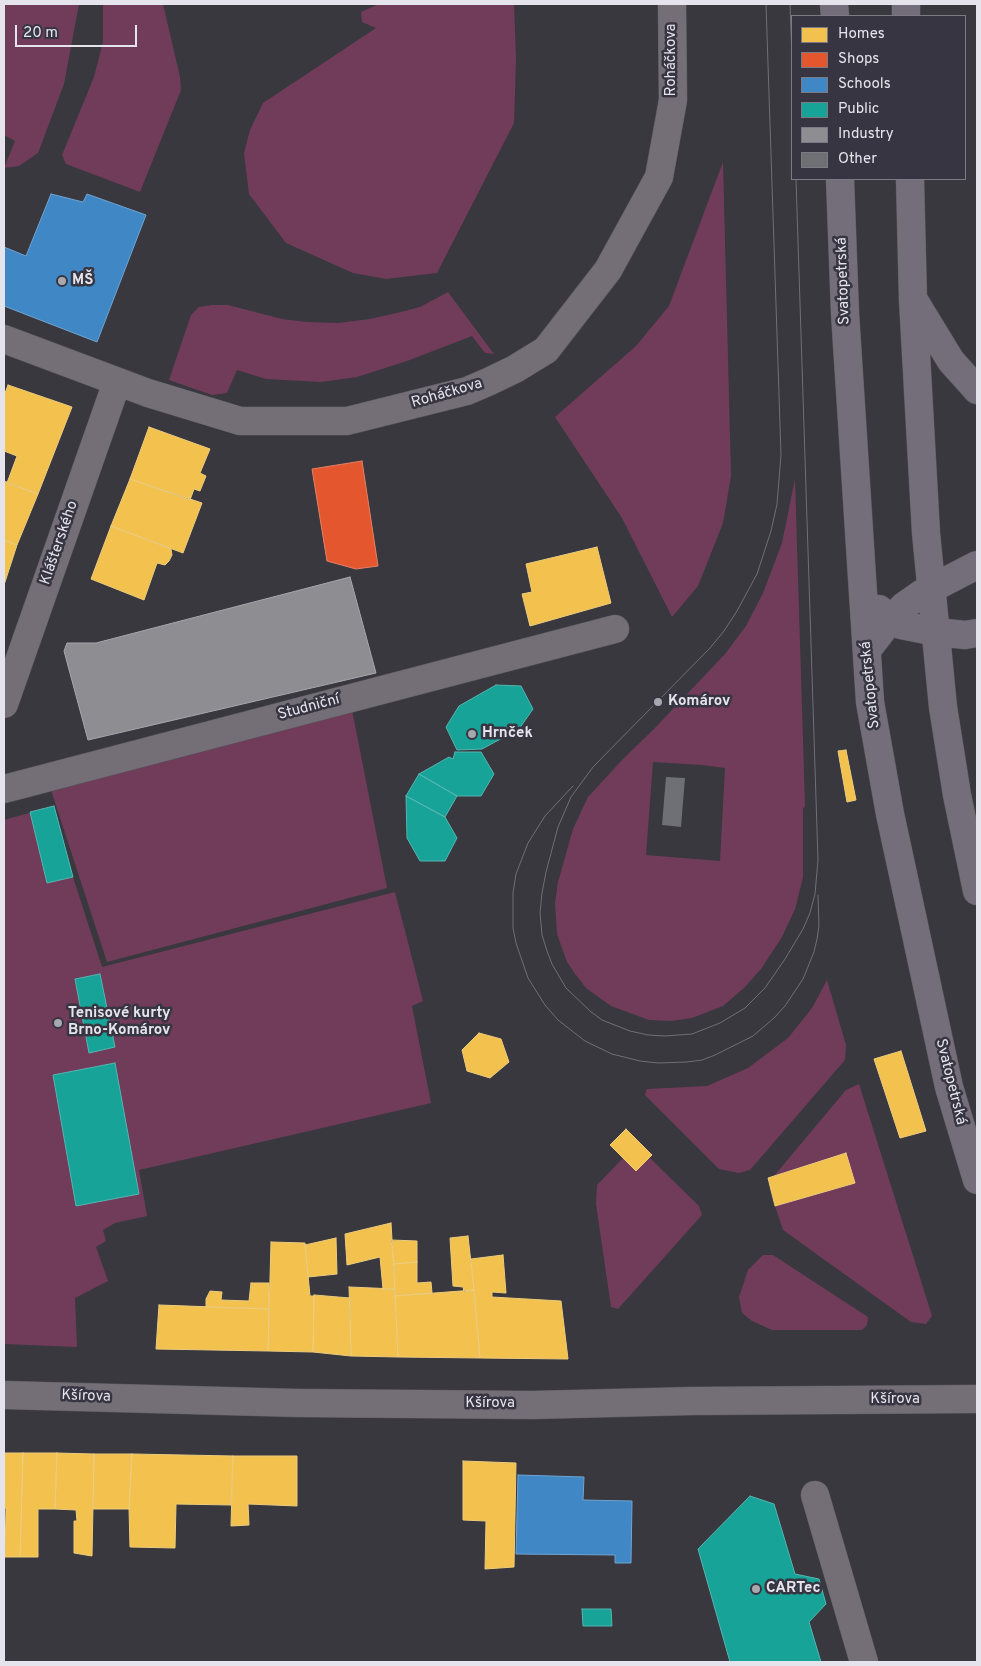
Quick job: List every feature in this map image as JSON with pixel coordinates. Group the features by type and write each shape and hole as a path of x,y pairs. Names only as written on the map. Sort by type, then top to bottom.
{"main road":[{"name":"Svatopetrská","path":"840,180 845,313 870,702 890,814 949,1087 977,1180"},
{"path":"910,180 913,300 926,533 943,707 957,795 977,891"},
{"path":"913,300 951,361 977,390"},
{"path":"867,650 891,619 915,598 977,565"},
{"path":"863,595 901,625 936,632 965,635 977,633"}],"street":[{"name":"Roháčkova","path":"4,339 117,382 240,421 347,421 467,391 508,372 546,350 608,270 659,177 673,100 672,4"},
{"name":"Klášterského","path":"4,704 117,382"},
{"name":"Studniční","path":"4,789 615,629"},
{"name":"Kšírova","path":"4,1395 298,1403 533,1405 692,1401 977,1399"},
{"path":"815,1495 864,1662"}],"shaded area":[{"path":"4,4 79,4 64,84 38,153 19,166 4,168 15,141 4,135"},
{"path":"103,4 163,4 180,77 181,90 140,192 66,164 62,155 94,77 103,42"},
{"path":"379,4 514,4 516,58 514,123 437,273 386,279 353,273 286,243 249,194 244,153 250,130 263,103 376,28 362,22 361,12"},
{"path":"723,162 731,476 723,523 698,586 672,617 622,518 555,417 636,346 669,306"},
{"path":"448,292 494,354 485,353 472,336 407,361 357,377 321,382 266,379 237,370 227,393 212,395 169,380 191,315 199,307 228,305 282,319 338,323 370,319 420,307"},
{"path":"795,479 805,806 803,809 803,877 795,909 782,937 761,969 744,988 723,1006 692,1018 671,1021 649,1020 611,1006 586,988 567,962 557,934 555,903 558,882 573,829 588,797 725,654 746,626 763,593 782,543","holes":["653,762 725,768 720,861 646,855"]},
{"path":"352,710 387,888 107,962 50,787"},
{"path":"54,806 73,877 102,967 395,892 423,1001 412,1006 431,1103 139,1170 147,1216 115,1223 103,1230 106,1241 96,1247 108,1281 75,1298 77,1347 4,1344 4,820"},
{"path":"827,980 846,1045 845,1060 750,1170 739,1173 719,1169 645,1095 647,1089 707,1086 748,1068 788,1038 812,1008"},
{"path":"859,1084 932,1316 926,1324 911,1322 783,1230 775,1206 855,1183 846,1153 774,1176 846,1090"},
{"path":"623,1158 636,1171 650,1158 699,1206 702,1215 618,1309 611,1307 596,1204 597,1185"},
{"path":"763,1255 773,1255 868,1317 867,1325 862,1330 772,1330 752,1321 742,1313 739,1297 748,1270"}],"building: Homes":[{"path":"8,385 72,407 38,494 7,483 17,456 4,451 4,396"},
{"path":"149,427 210,449 200,473 206,476 200,491 194,489 190,500 130,479"},
{"path":"130,479 202,503 183,553 111,526"},
{"path":"4,481 38,494 17,545 4,540"},
{"path":"111,526 171,549 172,555 165,565 157,563 144,600 91,579"},
{"path":"4,540 17,545 4,585"},
{"path":"597,547 611,603 530,626 522,594 532,592 526,564"},
{"path":"846,750 856,800 847,802 838,751"},
{"path":"479,1033 501,1039 509,1062 490,1078 467,1071 462,1050"},
{"path":"901,1051 926,1131 900,1138 874,1059"},
{"path":"626,1129 652,1155 636,1171 610,1145"},
{"path":"846,1153 855,1183 775,1206 768,1178"},
{"path":"391,1223 395,1289 383,1289 380,1257 347,1265 345,1234"},
{"path":"468,1236 474,1290 464,1292 463,1287 453,1286 450,1238"},
{"path":"336,1238 337,1274 308,1277 305,1245"},
{"path":"391,1240 417,1241 417,1262 394,1264"},
{"path":"271,1242 305,1243 310,1296 314,1296 313,1352 268,1351"},
{"path":"503,1255 506,1293 492,1292 492,1297 561,1301 568,1359 480,1358 471,1259"},
{"path":"417,1262 417,1283 431,1282 432,1293 395,1296 394,1264"},
{"path":"251,1283 269,1283 269,1309 206,1307 206,1299 210,1291 222,1292 221,1300 249,1301"},
{"path":"349,1287 395,1289 398,1357 351,1356"},
{"path":"474,1290 480,1358 398,1357 395,1296"},
{"path":"314,1295 350,1298 351,1356 313,1352"},
{"path":"159,1305 269,1309 268,1351 156,1349"},
{"path":"4,1453 23,1453 20,1557 5,1557"},
{"path":"23,1453 57,1453 55,1509 38,1509 38,1557 20,1557"},
{"path":"57,1453 94,1454 92,1556 74,1553 74,1521 77,1521 76,1510 55,1509"},
{"path":"94,1454 132,1454 129,1509 93,1509"},
{"path":"132,1454 233,1456 231,1505 176,1504 175,1548 130,1547 129,1509"},
{"path":"233,1456 297,1456 297,1506 248,1504 249,1525 231,1526"},
{"path":"463,1461 516,1463 514,1567 485,1569 486,1521 463,1520"}],"building: Shops":[{"path":"362,461 378,566 356,569 327,561 312,469"}],"building: Schools":[{"name":"MŠ","path":"51,194 83,202 87,194 146,215 97,342 4,306 4,247 26,256"},
{"path":"518,1475 584,1477 583,1500 632,1501 631,1563 615,1563 615,1555 516,1554"}],"building: Public":[{"path":"496,685 521,686 533,709 519,729 482,749 457,750 446,727 459,706"},
{"path":"455,752 481,752 494,774 481,796 457,796 419,774 449,757 453,759"},
{"path":"419,774 457,796 445,817 406,796"},
{"path":"406,796 445,817 457,838 445,861 420,861 407,838"},
{"path":"54,806 73,877 47,883 30,812"},
{"path":"100,974 115,1047 89,1053 75,979"},
{"path":"115,1063 139,1194 76,1206 53,1075"},
{"path":"750,1496 774,1504 795,1574 819,1579 826,1604 809,1622 821,1662 730,1662 698,1549"},
{"path":"582,1609 611,1609 612,1626 583,1626"}],"building: Industry":[{"path":"350,577 376,673 88,740 64,651 67,643 96,643"}],"building: Other":[{"path":"666,777 685,778 681,827 662,825"}],"tram line":[{"path":"766,4 781,455 777,504 771,531 757,574 724,631 710,648 593,767 571,797 558,827 542,893 540,913 542,935 552,964 566,988 602,1020 630,1031 648,1035 692,1034 720,1023 745,1008 765,988 785,959 803,929 815,894 818,860 796,180"},
{"path":"790,4 791,32"},
{"path":"573,786 545,816 528,843 516,874 513,893 513,928 528,978 545,1005 558,1020 585,1041 612,1054 658,1063 687,1062 702,1060 715,1055 753,1036 785,1006 803,979 817,939 819,926 818,895"}],"place":[{"name":"MŠ","path":"62,281"},
{"name":"Komárov","path":"658,702"},
{"name":"Hrnček","path":"472,734"},
{"name":"Tenisové kurty Brno-Komárov","path":"58,1023"},
{"name":"CARTec","path":"756,1589"}]}
